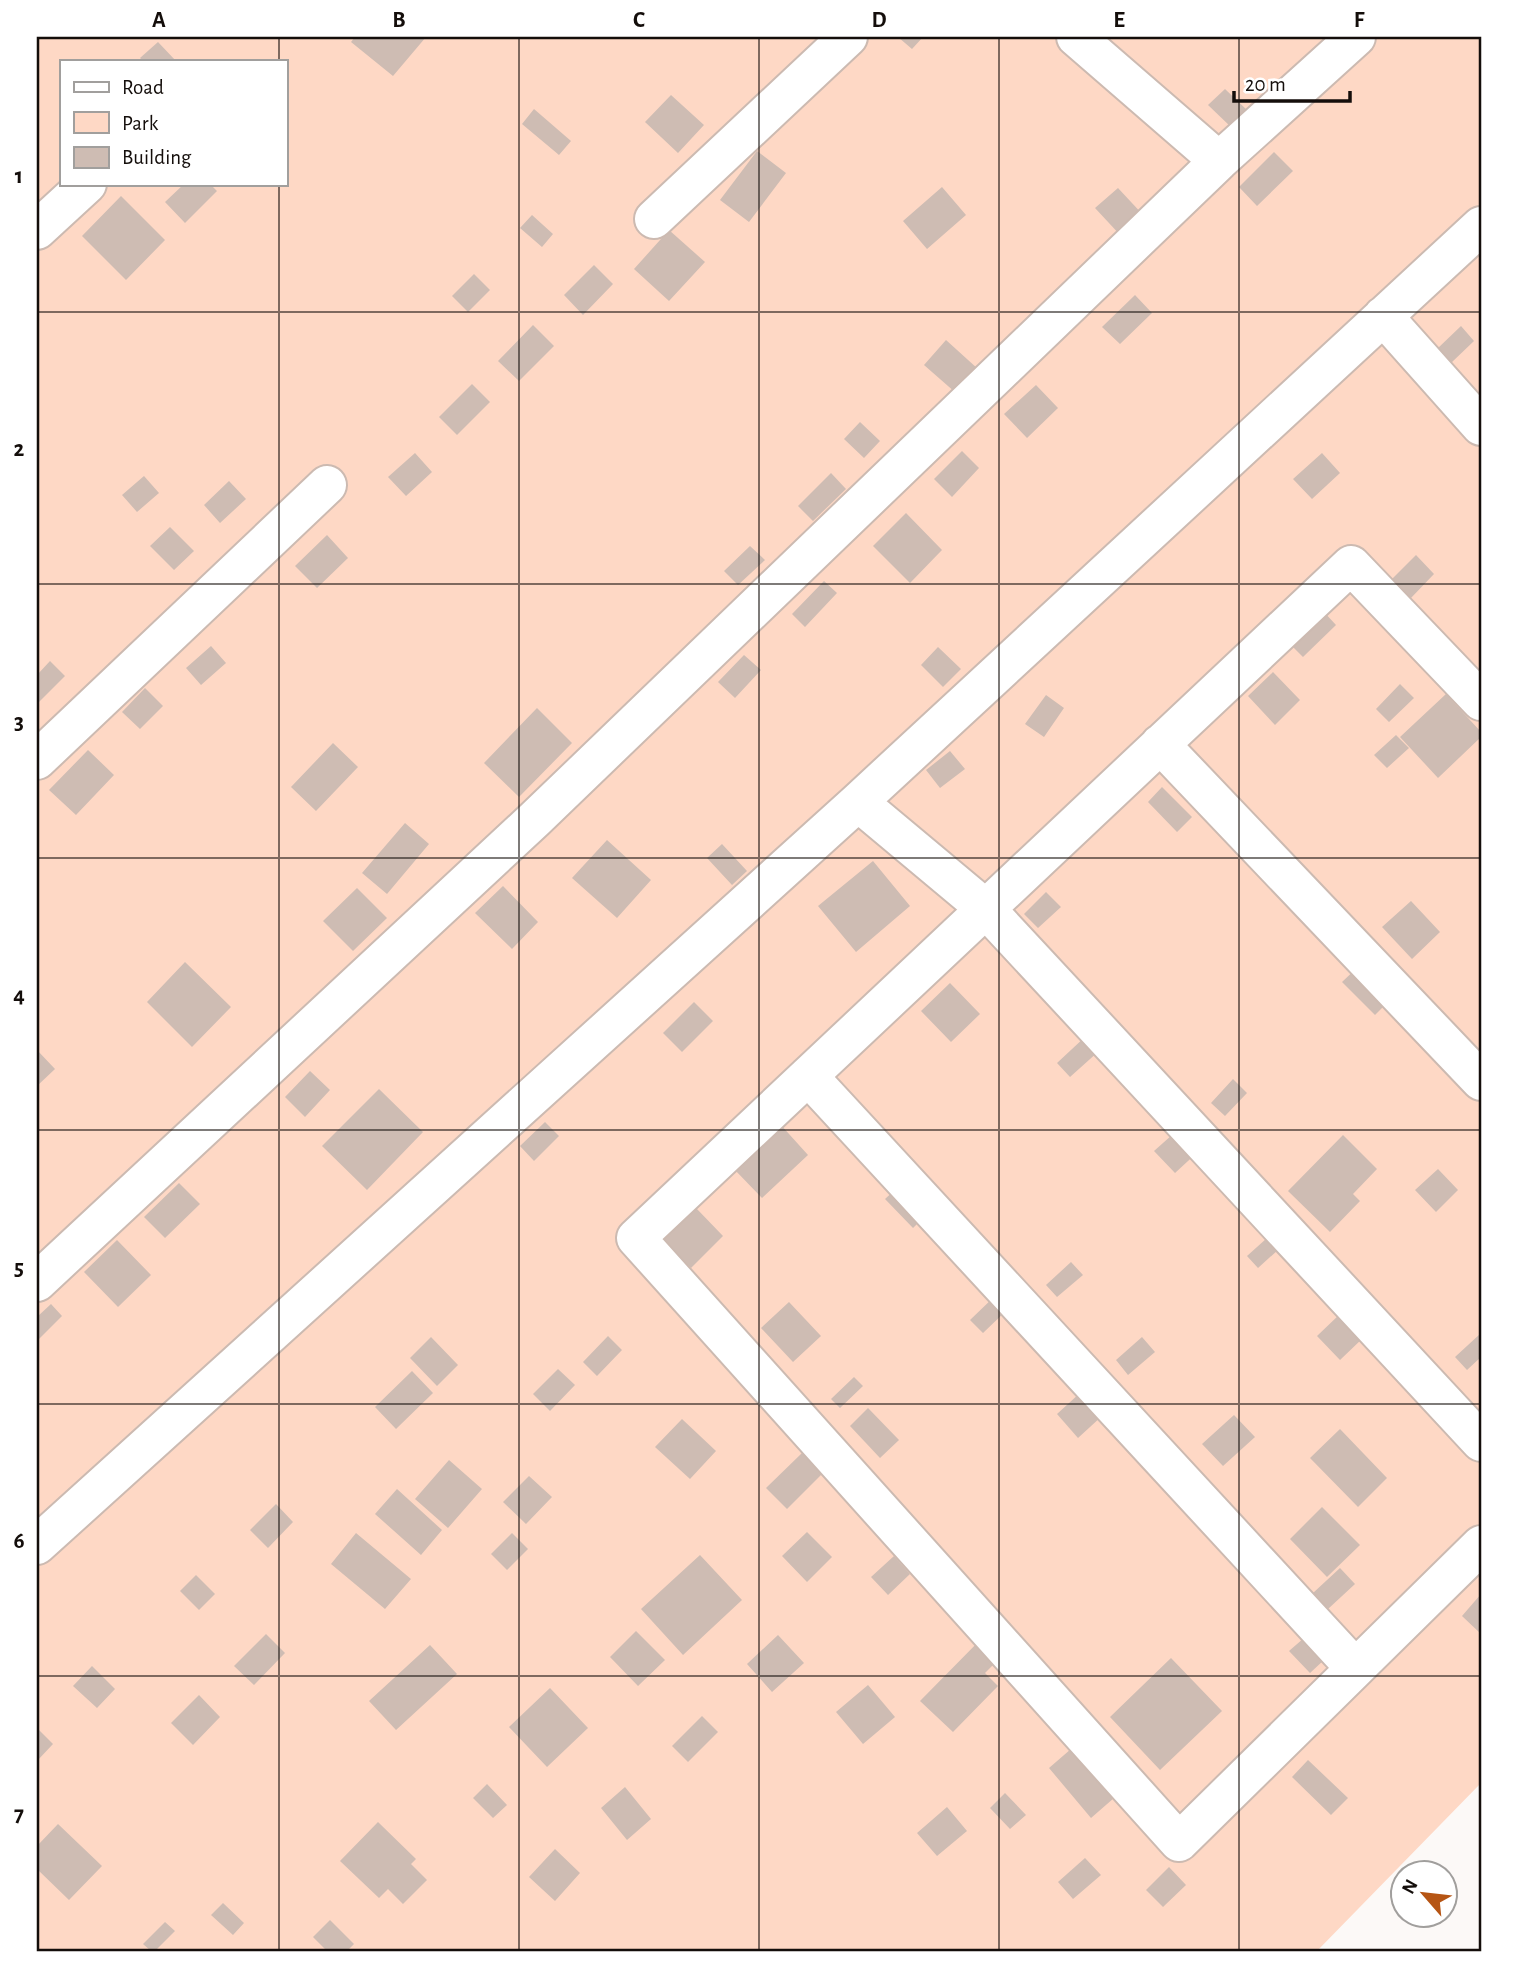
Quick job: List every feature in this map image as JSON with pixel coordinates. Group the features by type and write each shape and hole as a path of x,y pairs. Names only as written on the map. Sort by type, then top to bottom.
{"street":[{"path":"654,219 848,37"},
{"path":"1076,37 1219,161"},
{"path":"37,1282 535,819 1219,161 1356,37"},
{"path":"37,230 85,186"},
{"path":"37,1545 858,803 1481,226"},
{"path":"1383,316 1481,426"},
{"path":"37,760 327,485"},
{"path":"1481,701 1351,565 636,1238 1179,1842 1481,1545"},
{"path":"1160,744 1481,1081"},
{"path":"858,803 986,909 1481,1442"},
{"path":"808,1076 1355,1668"}],"green space":[{"path":"37,37 1481,37 1481,1783 1408,1858 1388,1858 1388,1878 1317,1951 37,1951"}],"building":[{"path":"355,37 426,37 393,76 351,42"},
{"path":"898,37 923,37 912,49"},
{"path":"158,42 175,60 142,60 140,58"},
{"path":"1225,89 1248,111 1232,128 1208,105"},
{"path":"671,95 704,125 678,153 645,122"},
{"path":"534,109 571,141 559,155 522,124"},
{"path":"757,151 786,173 749,222 720,200"},
{"path":"1274,152 1293,171 1257,206 1239,187"},
{"path":"182,186 212,186 217,191 185,223 165,202"},
{"path":"942,187 966,215 927,249 903,221"},
{"path":"1118,188 1145,217 1122,237 1095,208"},
{"path":"121,196 165,240 126,280 82,236"},
{"path":"532,215 553,234 542,247 520,228"},
{"path":"669,230 705,262 669,301 634,269"},
{"path":"594,265 613,284 583,315 564,295"},
{"path":"474,274 490,290 468,312 452,296"},
{"path":"1135,295 1152,313 1120,344 1102,327"},
{"path":"533,325 554,346 519,381 498,361"},
{"path":"1461,326 1474,341 1451,363 1437,349"},
{"path":"946,340 978,369 956,393 924,365"},
{"path":"472,384 490,402 457,435 439,417"},
{"path":"1036,385 1058,408 1027,438 1004,414"},
{"path":"860,422 880,441 864,458 844,439"},
{"path":"962,451 979,468 952,497 934,479"},
{"path":"415,453 432,472 406,496 388,477"},
{"path":"1322,453 1340,473 1312,499 1293,479"},
{"path":"831,473 846,489 813,521 798,506"},
{"path":"144,476 159,493 137,512 122,495"},
{"path":"229,481 246,499 220,523 204,505"},
{"path":"906,513 942,550 910,583 873,546"},
{"path":"170,527 194,551 174,570 150,546"},
{"path":"327,535 348,558 317,588 295,566"},
{"path":"750,546 765,560 738,585 724,571"},
{"path":"1416,555 1434,574 1410,599 1391,580"},
{"path":"824,581 837,593 805,627 792,614"},
{"path":"1323,611 1336,625 1303,657 1290,644"},
{"path":"211,646 226,663 201,685 186,668"},
{"path":"938,647 961,669 943,687 921,665"},
{"path":"744,655 761,670 735,698 718,682"},
{"path":"50,661 65,676 38,703 37,675"},
{"path":"1273,672 1300,700 1275,725 1248,696"},
{"path":"1400,684 1414,698 1389,722 1376,709"},
{"path":"145,688 163,706 140,729 122,712"},
{"path":"1446,694 1481,732 1481,737 1438,778 1400,737"},
{"path":"1046,695 1064,708 1044,737 1025,724"},
{"path":"537,708 572,743 519,797 484,763"},
{"path":"1396,735 1409,748 1387,768 1374,755"},
{"path":"333,743 358,767 316,811 291,787"},
{"path":"88,750 114,775 76,815 49,790"},
{"path":"950,751 965,769 940,788 926,770"},
{"path":"1162,787 1192,817 1177,832 1148,802"},
{"path":"405,823 429,844 387,894 362,873"},
{"path":"607,840 651,880 617,918 572,878"},
{"path":"722,844 747,871 732,885 707,858"},
{"path":"873,861 910,906 856,952 818,906"},
{"path":"503,886 538,922 512,949 475,913"},
{"path":"357,888 387,918 353,951 323,921"},
{"path":"1046,892 1061,907 1038,928 1024,914"},
{"path":"1411,901 1440,932 1412,959 1382,927"},
{"path":"185,962 231,1007 192,1047 147,1002"},
{"path":"1360,965 1393,997 1375,1015 1342,982"},
{"path":"950,983 980,1014 951,1042 921,1011"},
{"path":"694,1002 713,1021 682,1052 663,1033"},
{"path":"1086,1036 1099,1051 1070,1077 1057,1063"},
{"path":"37,1050 55,1069 37,1086"},
{"path":"310,1071 330,1090 305,1117 285,1097"},
{"path":"1233,1079 1247,1093 1225,1116 1211,1103"},
{"path":"379,1089 423,1132 367,1190 322,1146"},
{"path":"545,1122 559,1136 534,1161 520,1146"},
{"path":"780,1124 808,1155 762,1198 733,1168"},
{"path":"1181,1127 1201,1149 1175,1173 1154,1151"},
{"path":"1343,1135 1377,1169 1353,1194 1360,1201 1330,1232 1288,1191"},
{"path":"1438,1169 1458,1190 1436,1212 1415,1190"},
{"path":"179,1183 200,1204 165,1238 144,1217"},
{"path":"898,1187 925,1216 913,1228 885,1199"},
{"path":"696,1208 723,1236 691,1268 663,1240"},
{"path":"1278,1228 1289,1240 1258,1268 1247,1256"},
{"path":"117,1240 151,1275 118,1307 84,1272"},
{"path":"1071,1262 1083,1275 1057,1297 1046,1285"},
{"path":"995,1296 1008,1309 983,1333 970,1320"},
{"path":"789,1302 821,1336 793,1362 761,1328"},
{"path":"51,1304 62,1316 39,1339 37,1317"},
{"path":"1340,1314 1363,1338 1340,1360 1317,1336"},
{"path":"1480,1334 1481,1357 1467,1370 1455,1357"},
{"path":"608,1336 622,1350 597,1376 583,1362"},
{"path":"431,1337 458,1365 437,1386 410,1358"},
{"path":"1142,1337 1155,1352 1128,1375 1116,1360"},
{"path":"558,1369 575,1385 550,1411 533,1394"},
{"path":"412,1371 433,1393 396,1429 375,1407"},
{"path":"854,1377 863,1386 840,1408 831,1399"},
{"path":"1080,1393 1102,1416 1078,1438 1057,1414"},
{"path":"868,1408 899,1440 880,1458 850,1426"},
{"path":"1234,1415 1255,1437 1223,1466 1202,1444"},
{"path":"682,1419 716,1451 690,1479 655,1447"},
{"path":"1340,1429 1387,1478 1358,1507 1310,1458"},
{"path":"802,1453 822,1474 787,1509 766,1488"},
{"path":"449,1460 482,1489 448,1528 415,1499"},
{"path":"529,1476 552,1497 526,1524 503,1502"},
{"path":"397,1489 442,1530 421,1555 375,1514"},
{"path":"276,1504 293,1522 268,1548 250,1530"},
{"path":"1322,1507 1360,1545 1327,1577 1290,1539"},
{"path":"807,1532 832,1557 807,1582 782,1556"},
{"path":"356,1533 411,1579 385,1609 331,1564"},
{"path":"512,1533 528,1549 507,1570 491,1554"},
{"path":"700,1555 742,1600 683,1655 641,1609"},
{"path":"894,1556 910,1574 888,1595 871,1577"},
{"path":"1340,1568 1355,1584 1328,1609 1313,1593"},
{"path":"196,1575 215,1594 199,1610 180,1591"},
{"path":"1481,1594 1481,1634 1462,1616"},
{"path":"636,1631 665,1660 638,1686 610,1657"},
{"path":"266,1634 285,1653 254,1685 234,1666"},
{"path":"778,1635 804,1663 772,1692 747,1664"},
{"path":"985,1635 1004,1654 985,1673 998,1686 953,1732 920,1701"},
{"path":"1304,1638 1324,1660 1310,1673 1289,1651"},
{"path":"430,1645 457,1674 396,1730 369,1701"},
{"path":"1171,1658 1222,1711 1160,1770 1110,1717"},
{"path":"92,1666 115,1689 97,1708 73,1686"},
{"path":"868,1685 895,1717 863,1744 836,1712"},
{"path":"550,1688 588,1728 547,1767 509,1727"},
{"path":"199,1695 220,1717 193,1745 171,1723"},
{"path":"702,1716 718,1732 688,1762 672,1746"},
{"path":"37,1728 53,1744 37,1761"},
{"path":"1071,1749 1114,1798 1091,1818 1049,1768"},
{"path":"1308,1760 1348,1798 1331,1815 1292,1777"},
{"path":"487,1784 507,1805 493,1818 473,1798"},
{"path":"625,1787 651,1819 627,1840 601,1808"},
{"path":"1005,1793 1026,1815 1010,1829 990,1808"},
{"path":"947,1807 967,1831 937,1856 917,1833"},
{"path":"378,1822 416,1859 411,1864 427,1880 403,1904 388,1889 379,1898 340,1861"},
{"path":"58,1824 102,1866 69,1900 37,1869 37,1846"},
{"path":"555,1849 580,1873 555,1901 529,1877"},
{"path":"1085,1858 1101,1875 1073,1899 1058,1882"},
{"path":"1169,1867 1186,1885 1163,1907 1146,1890"},
{"path":"223,1903 244,1923 233,1935 211,1915"},
{"path":"330,1920 354,1944 347,1951 327,1951 313,1937"},
{"path":"165,1922 175,1931 155,1951 151,1951 143,1944"}]}
